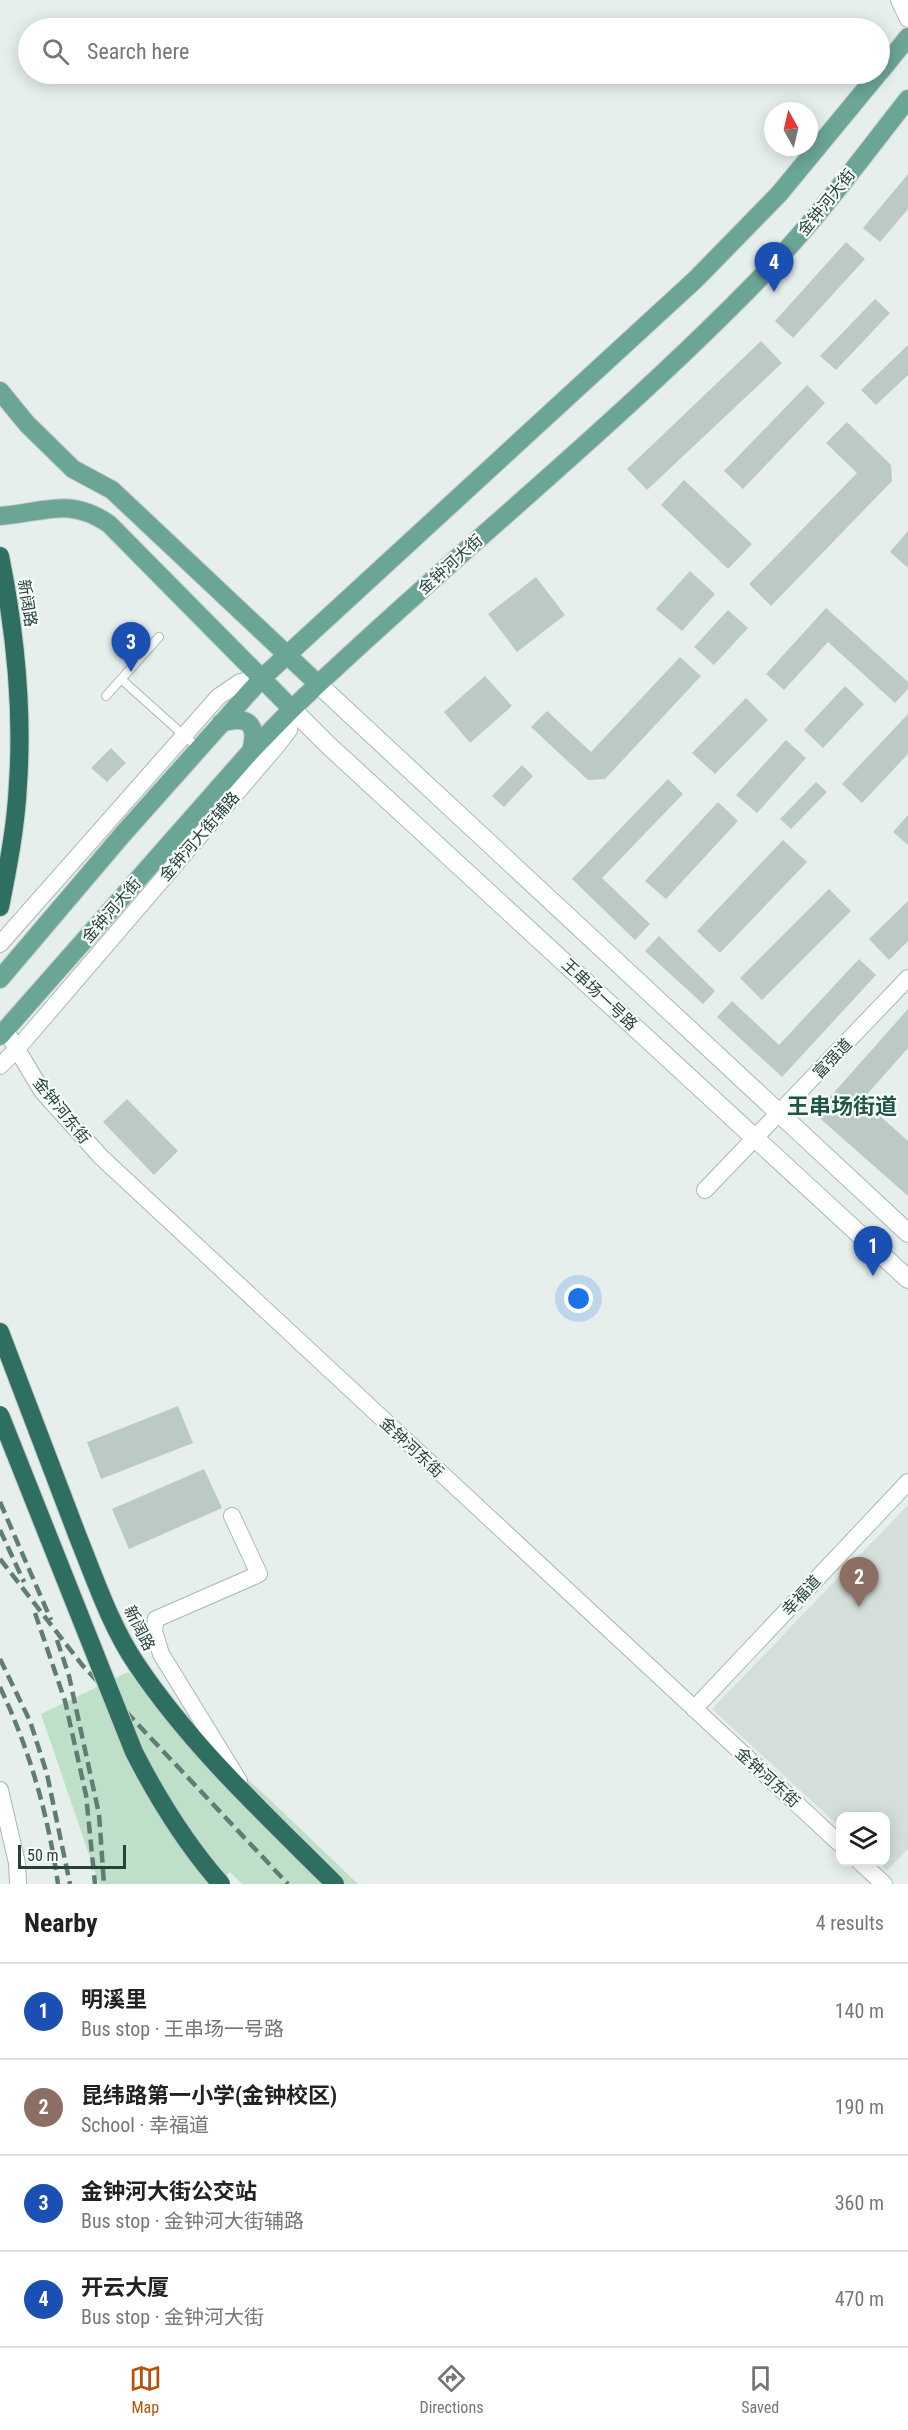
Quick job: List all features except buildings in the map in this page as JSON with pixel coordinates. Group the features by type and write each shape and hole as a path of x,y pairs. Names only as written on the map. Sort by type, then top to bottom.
{"highway":[{"name":"新阔路","path":"0,556 11,609 14,641 18,695 19,784 11,851 0,907"},
{"name":"新阔路","path":"0,1332 86,1557 118,1633 136,1664 180,1722 250,1800 335,1884"},
{"path":"0,1415 134,1752 183,1835 221,1884"}],"main road":[{"path":"890,59 908,37"},
{"path":"0,979 198,748 262,678 696,279 779,194 870,84"},
{"name":"金钟河大街","path":"3,1033 251,751 292,709 638,395 761,277 811,221 908,99"},
{"path":"0,391 52,450 73,469 112,490 908,1233"},
{"path":"0,516 75,508 92,513 109,524 292,709"},
{"name":"王串场一号路","path":"292,709 327,744 908,1279"},
{"path":"221,723 242,720 251,725 254,735 251,751"}],"street":[{"path":"899,0 908,19"},
{"path":"0,944 218,696 240,682 262,678"},
{"name":"金钟河大街辅路","path":"0,1066 275,748 289,730 292,709"},
{"name":"富强道","path":"705,1190 908,978"},
{"name":"金钟河东街","path":"3,1033 17,1049 42,1091 101,1157 836,1840"},
{"name":"幸福道","path":"694,1709 908,1482"},
{"path":"232,1516 259,1574 156,1619 154,1631 160,1654 250,1800"},
{"path":"0,1790 17,1863 18,1884"},
{"path":"865,1866 885,1884"}],"lane":[{"path":"106,696 159,637"},
{"path":"121,679 198,748"}],"shaded area":[{"path":"908,1505 908,1849 887,1870 882,1866 890,1866 890,1812 836,1812 836,1823 712,1709"}],"green space":[{"path":"128,1672 265,1795 358,1884 242,1884 230,1872 218,1884 99,1884 41,1714"}],"railway":[{"path":"0,1502 51,1620"},
{"path":"0,1530 24,1582"},
{"path":"0,1559 83,1666 288,1884"},
{"path":"35,1613 65,1701 86,1795 95,1884"},
{"path":"57,1640 69,1676 99,1814 104,1884"},
{"path":"0,1659 30,1721 47,1774 70,1884"},
{"path":"0,1687 29,1759 49,1833 58,1884"}],"place":[{"name":"开云大厦","path":"774,292"},
{"name":"金钟河大街公交站","path":"131,672"},
{"name":"明溪里","path":"873,1276"},
{"name":"昆纬路第一小学(金钟校区)","path":"859,1607"}],"district":[{"name":"王串场街道","path":"842,1106"}]}
